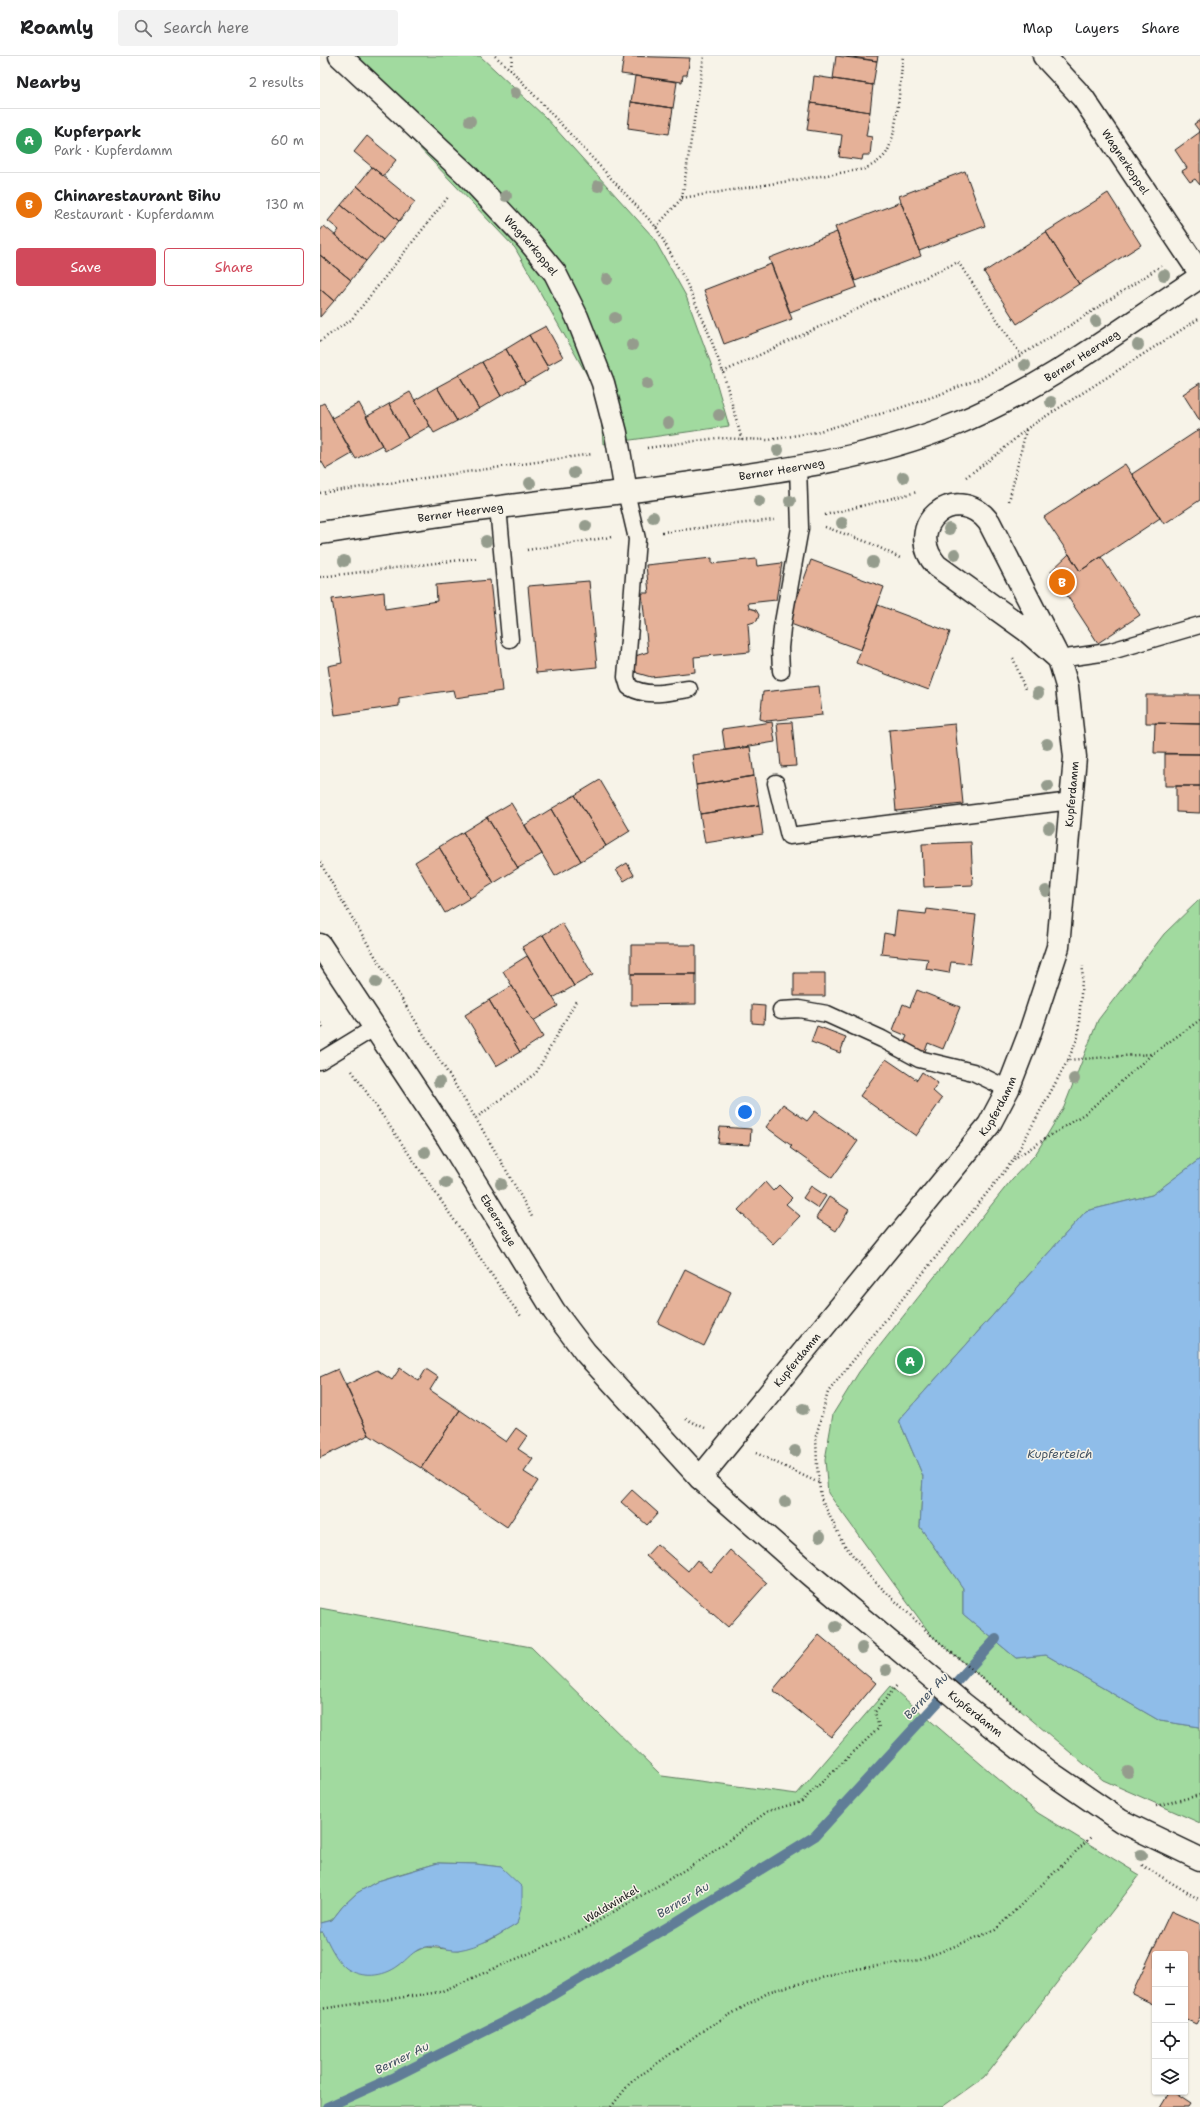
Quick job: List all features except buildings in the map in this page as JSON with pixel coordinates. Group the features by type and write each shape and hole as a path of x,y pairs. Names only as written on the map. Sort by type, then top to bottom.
{"street":[{"name":"Wagnerkoppel","path":"340,56 466,174 528,240 555,273 577,317 603,383 616,433 626,492"},
{"name":"Wagnerkoppel","path":"1044,56 1083,98 1200,273"},
{"name":"Berner Heerweg","path":"320,533 498,507 626,492 798,466 852,456 901,443 954,425 1003,404 1051,376 1200,277"},
{"name":"Kupferdamm","path":"1059,659 1026,630 936,566 930,559 926,550 925,534 932,518 938,512 951,506 966,505 976,509 989,522 1059,659 1067,686 1075,757 1058,947 1030,1032 1008,1089 989,1125 700,1478 809,1574 962,1703 1048,1771 1121,1821 1200,1859"},
{"name":"Ebeersreye","path":"320,945 448,1138 554,1311 585,1352 700,1478"}],"lane":[{"path":"781,671 780,648 782,628 800,528 798,466"},
{"path":"626,492 637,539 626,677 629,686 641,693 655,694 689,689"},
{"path":"498,507 510,640"},
{"path":"1059,659 1108,652 1200,625"},
{"path":"776,783 789,836 1071,801"},
{"path":"781,1010 799,1009 827,1014 882,1039 920,1059 974,1072 1008,1089"},
{"path":"320,1061 374,1028"}],"path":[{"path":"495,56 510,70 656,227 685,280 723,372 742,440"},
{"path":"510,70 512,56"},
{"path":"656,227 682,198 704,56"},
{"path":"682,198 865,169 878,162 887,151 892,137 903,56"},
{"path":"320,341 351,320 466,174"},
{"path":"320,493 717,438 769,440 816,432 894,410 981,378 1074,323 1184,250"},
{"path":"723,372 958,262 1021,355"},
{"path":"320,862 366,942 499,1155 533,1218"},
{"path":"476,1118 536,1073 578,999"},
{"path":"1015,1158 1087,1112 1152,1054 1200,1020"},
{"path":"983,1678 931,1635 869,1576 843,1543 821,1498 817,1466 816,1436 828,1392 1015,1158 1068,1060 1152,1054"},
{"name":"Waldwinkel","path":"320,2009 440,1992 583,1930 703,1858 768,1811 801,1802 879,1728 875,1712 901,1681"},
{"path":"1150,1807 1200,1795"},
{"path":"611,2107 630,2083 705,2029 771,1991 856,1969 920,1960 995,1930 1095,1834"}],"green space":[{"path":"332,56 480,56 545,117 653,237 686,296 711,364 729,426 603,444 600,398 515,248"},
{"path":"1200,899 1200,1159 1152,1195 1086,1211 899,1420 923,1476 920,1527 963,1588 963,1614 1016,1658 1046,1655 1160,1721 1200,1727 1200,1823 1103,1780 931,1635 828,1493 825,1460 833,1414 859,1372 1012,1179 1035,1155 1064,1107 1098,1020 1164,934"},
{"path":"320,1608 531,1647 662,1776 797,1794 890,1686 1038,1813 1140,1875 984,2077 942,2107 320,2107 320,1932 323,1932 333,1951 398,1966 410,1954 425,1947 458,1950 490,1940 517,1924 501,1867 476,1864 438,1863 378,1881 357,1893 343,1906 332,1920 320,1923"}],"water":[{"name":"Kupferteich","path":"1200,1159 1200,1727 1160,1721 1046,1655 1016,1658 963,1614 963,1588 920,1527 923,1476 899,1420 1086,1211 1152,1195"},
{"path":"438,1863 476,1864 501,1867 522,1887 522,1903 517,1924 489,1940 458,1950 429,1946 421,1948 392,1970 379,1974 359,1974 352,1972 342,1965 330,1947 323,1932 320,1932 320,1923 332,1920 343,1906 357,1893 378,1881"}],"waterway":[{"name":"Berner Au","path":"327,2107 394,2077 531,2008 676,1922 815,1836 996,1639"}],"place":[{"name":"Chinarestaurant Bihu","path":"1062,582"},
{"name":"Kupferpark","path":"910,1361"}]}
